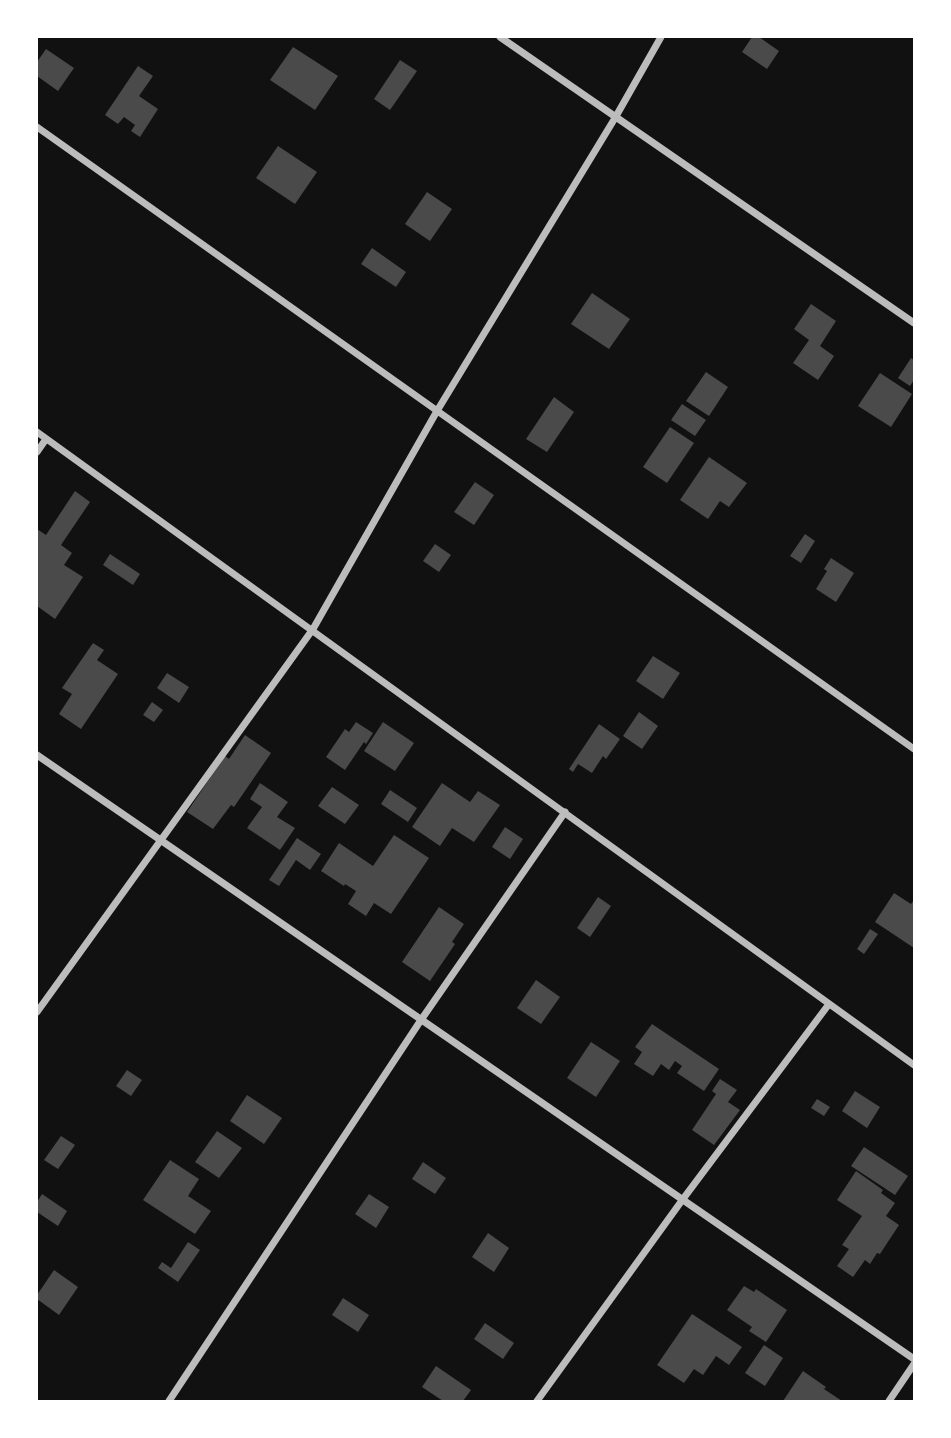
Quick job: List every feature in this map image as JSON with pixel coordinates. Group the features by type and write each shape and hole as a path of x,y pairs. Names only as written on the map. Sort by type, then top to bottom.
{"street":[{"path":"500,37 914,323"},
{"path":"37,1012 313,629 437,411 615,118 660,37"},
{"path":"37,127 914,749"},
{"path":"37,432 914,1065"},
{"path":"37,453 46,439"},
{"path":"37,755 914,1359"},
{"path":"169,1401 421,1020 565,812"},
{"path":"537,1401 828,1004"},
{"path":"889,1401 914,1364"}],"building":[{"path":"752,37 759,37 779,51 767,69 742,52"},
{"path":"293,47 338,76 315,110 270,80"},
{"path":"46,49 74,68 58,91 37,76 37,62"},
{"path":"400,60 417,71 390,110 374,99"},
{"path":"138,66 153,76 139,96 158,109 140,137 131,131 135,125 124,117 118,124 105,115"},
{"path":"278,146 317,172 295,204 256,178"},
{"path":"427,192 452,209 430,241 405,224"},
{"path":"372,248 406,272 396,287 361,264"},
{"path":"592,293 630,319 609,349 571,324"},
{"path":"811,304 836,321 820,346 834,356 818,380 793,363 809,340 794,329"},
{"path":"911,358 914,360 914,380 910,386 898,378"},
{"path":"706,372 728,387 709,416 686,401"},
{"path":"880,373 912,394 891,427 858,406"},
{"path":"554,397 574,412 547,452 526,439"},
{"path":"682,404 706,420 695,436 671,420"},
{"path":"670,427 694,443 667,483 643,467"},
{"path":"709,457 747,483 729,507 720,501 708,519 680,500"},
{"path":"475,482 494,495 474,525 454,512"},
{"path":"75,491 90,502 61,545 72,553 64,565 83,577 55,619 37,606 37,529 46,535"},
{"path":"805,534 815,541 801,563 790,556"},
{"path":"435,544 451,555 439,572 423,561"},
{"path":"110,554 140,574 133,585 103,565"},
{"path":"831,558 854,573 836,602 816,589"},
{"path":"93,643 104,650 97,660 118,674 81,729 59,714 72,694 62,688"},
{"path":"653,656 680,673 663,699 636,681"},
{"path":"167,673 189,687 179,703 157,688"},
{"path":"152,702 163,710 154,722 143,715"},
{"path":"639,712 658,726 642,749 623,736"},
{"path":"356,722 373,733 345,770 326,757 345,729 349,732"},
{"path":"383,722 414,743 395,771 364,751"},
{"path":"599,724 620,739 606,759 603,756 592,773 578,764 573,772 569,769"},
{"path":"245,735 271,753 234,807 231,805 213,829 187,812 225,756 229,759"},
{"path":"260,783 288,802 277,817 295,828 280,850 247,828 262,807 250,799"},
{"path":"442,783 470,802 478,791 500,805 474,842 452,828 440,846 412,827"},
{"path":"332,787 359,805 345,824 318,806"},
{"path":"390,790 417,808 408,822 381,804"},
{"path":"505,827 523,839 510,859 492,847"},
{"path":"394,835 429,858 391,914 374,903 366,916 348,904 356,891 321,871 339,843 373,866"},
{"path":"297,838 321,854 310,870 296,860 279,886 269,880"},
{"path":"894,893 911,904 914,900 914,948 875,922"},
{"path":"598,897 611,906 590,937 577,928"},
{"path":"439,907 464,924 452,942 455,944 430,981 402,962"},
{"path":"870,929 878,934 864,954 857,949"},
{"path":"536,980 560,997 541,1024 517,1008"},
{"path":"652,1024 719,1069 704,1091 677,1073 682,1066 675,1061 669,1070 661,1064 653,1076 634,1064 642,1052 635,1047"},
{"path":"591,1042 620,1061 596,1097 567,1078"},
{"path":"127,1070 142,1080 131,1096 116,1086"},
{"path":"720,1079 737,1090 728,1102 740,1110 714,1145 692,1130 716,1094 712,1091"},
{"path":"855,1091 880,1107 867,1128 842,1111"},
{"path":"247,1095 282,1118 264,1144 230,1121"},
{"path":"817,1099 830,1107 824,1116 811,1108"},
{"path":"217,1131 242,1148 219,1178 195,1162"},
{"path":"61,1136 75,1145 58,1169 44,1160"},
{"path":"864,1147 908,1176 895,1195 851,1166"},
{"path":"170,1160 199,1179 188,1196 211,1211 195,1234 143,1200"},
{"path":"423,1162 446,1178 435,1194 412,1179"},
{"path":"856,1171 883,1190 881,1193 895,1203 886,1216 899,1225 880,1254 877,1253 870,1264 865,1260 853,1277 837,1266 849,1249 842,1245 862,1216 837,1200"},
{"path":"42,1194 67,1211 58,1226 37,1212 37,1202"},
{"path":"369,1194 389,1207 376,1228 355,1214"},
{"path":"488,1233 509,1248 494,1272 472,1257"},
{"path":"188,1242 200,1250 178,1282 158,1268 162,1262 171,1268"},
{"path":"54,1270 78,1287 59,1315 37,1299"},
{"path":"744,1286 754,1292 756,1289 787,1310 766,1342 749,1331 752,1327 727,1310"},
{"path":"343,1298 369,1315 358,1332 332,1315"},
{"path":"692,1314 742,1347 729,1365 716,1356 703,1375 694,1369 684,1383 657,1365"},
{"path":"485,1323 514,1343 503,1359 474,1339"},
{"path":"764,1345 783,1358 765,1386 745,1373"},
{"path":"436,1366 471,1390 463,1401 443,1401 422,1387"},
{"path":"803,1371 826,1387 824,1389 842,1401 783,1401"}]}
